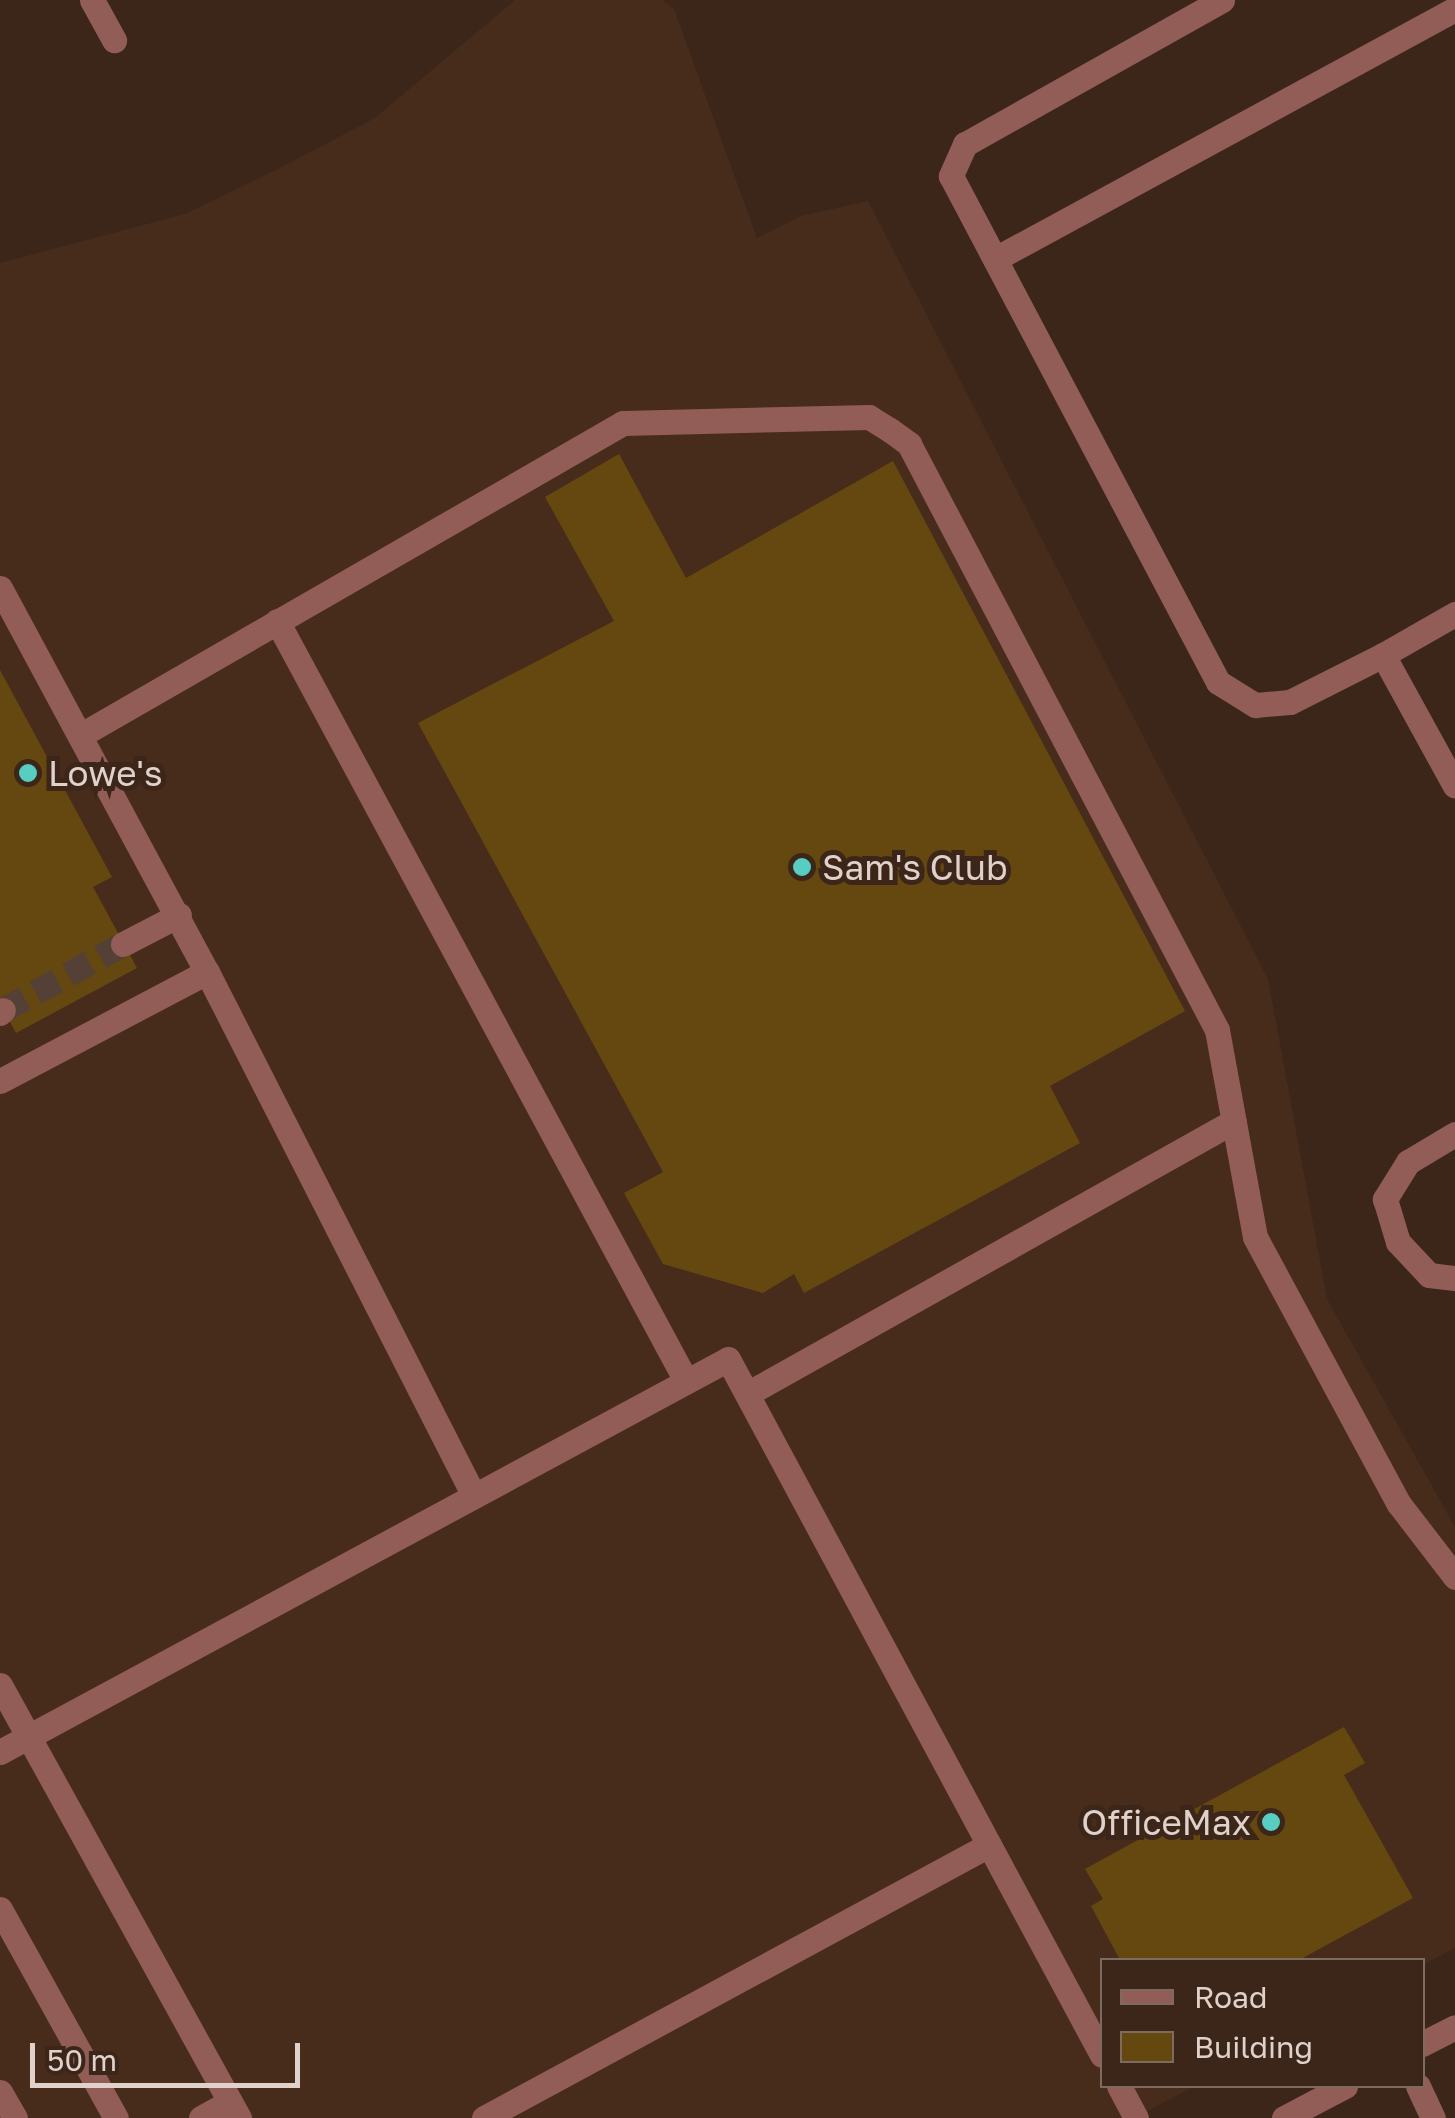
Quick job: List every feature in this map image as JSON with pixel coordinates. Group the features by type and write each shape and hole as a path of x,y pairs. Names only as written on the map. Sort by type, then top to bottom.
{"street":[{"path":"92,0 114,40"},
{"path":"1222,0 965,144 951,176 1218,682 1255,704 1290,702 1455,614"},
{"path":"995,259 1455,9"},
{"path":"80,735 623,422 869,417 909,444 1216,1030 1256,1237 1398,1504 1455,1577"},
{"path":"0,588 179,914 474,1496"},
{"path":"277,621 686,1381"},
{"path":"1383,655 1445,744 1455,786"},
{"path":"123,944 179,914"},
{"path":"0,1081 208,972"},
{"path":"747,1394 1234,1121"},
{"path":"1455,1134 1408,1162 1386,1199 1398,1242 1429,1275 1455,1278"},
{"path":"0,1752 728,1359 1100,2052"},
{"path":"0,1685 235,2110 202,2118"},
{"path":"484,2118 990,1845"},
{"path":"0,1909 116,2118"},
{"path":"1425,2042 1455,2027"},
{"path":"1120,2088 1136,2118"},
{"path":"1284,2118 1341,2088"},
{"path":"1419,2088 1432,2118"},
{"path":"0,2092 15,2118"}],"shaded area":[{"path":"515,0 662,0 674,9 757,238 801,216 868,201 1268,979 1327,1299 1455,1527 1455,1948 1425,1964 1425,1958 1100,1958 1100,2088 1191,2088 1134,2118 0,2118 0,263 185,214 375,118"}],"building":[{"name":"Sam's Club","path":"619,454 686,578 893,461 1185,1011 1050,1086 1080,1143 804,1293 794,1274 763,1293 663,1264 624,1193 663,1172 418,723 614,621 545,497"},
{"name":"Lowe's","path":"0,670 112,877 93,887 137,968 16,1033 0,1004"},
{"name":"OfficeMax","path":"1344,1727 1365,1763 1344,1775 1413,1898 1303,1958 1119,1958 1091,1906 1103,1899 1085,1869"}],"tunnel":[{"path":"3,1010 123,944"}],"place":[{"name":"Lowe's","path":"28,773"},
{"name":"Sam's Club","path":"802,867"},
{"name":"OfficeMax","path":"1271,1822"}]}
